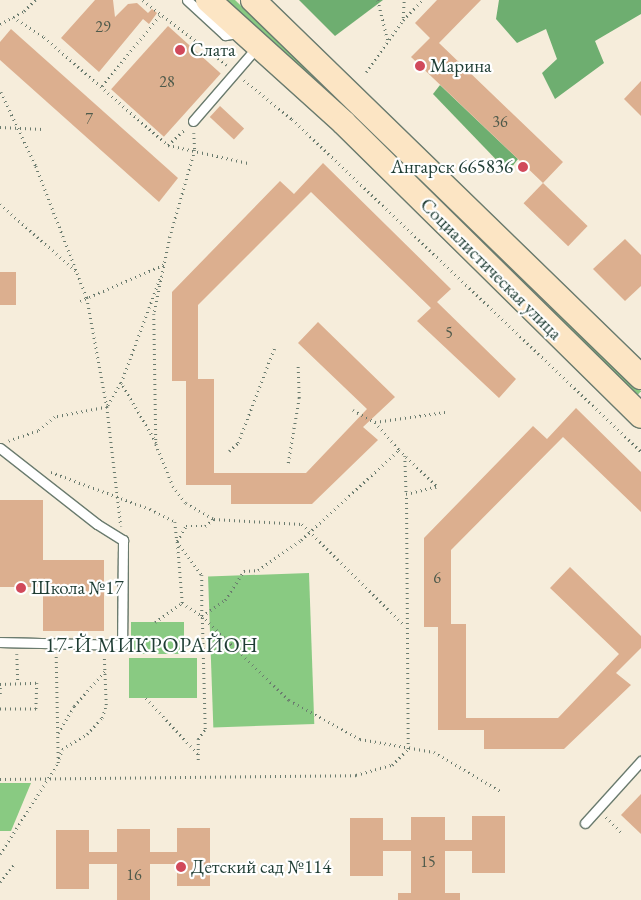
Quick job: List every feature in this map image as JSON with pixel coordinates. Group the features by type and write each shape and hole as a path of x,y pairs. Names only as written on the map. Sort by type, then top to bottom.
{"street":[{"name":"Социалистическая улица","path":"208,0 350,130 641,416"},
{"name":"Социалистическая улица","path":"253,0 641,377"}],"lane":[{"path":"187,0 225,35 251,39 236,72 193,121"},
{"path":"0,642 122,645 123,540 96,524 3,445"},
{"path":"585,823 641,761"}],"path":[{"path":"0,24 13,17 35,0"},
{"path":"143,0 236,72 292,119 641,451"},
{"path":"378,0 388,42"},
{"path":"403,20 404,0"},
{"path":"366,72 403,20 422,0"},
{"path":"102,86 161,13"},
{"path":"13,17 44,37 168,145 248,163"},
{"path":"0,92 19,130 87,298 106,406 123,540"},
{"path":"168,145 193,121"},
{"path":"156,444 154,314 194,150 193,121"},
{"path":"0,127 19,130 43,129"},
{"path":"0,204 77,272"},
{"path":"80,301 166,264"},
{"path":"3,445 38,431 55,417 106,406 121,383 166,264"},
{"path":"230,452 238,443 275,346"},
{"path":"288,462 300,398 298,365"},
{"path":"121,383 156,444 172,486 186,503 214,519 302,524 311,530 405,626"},
{"path":"353,410 375,422 399,450 436,486 406,494"},
{"path":"375,422 445,412"},
{"path":"202,616 225,600 244,571 258,570 311,530 399,450"},
{"path":"0,779 356,775 392,765 408,749 405,626 405,456"},
{"path":"42,467 150,509 175,522 182,603"},
{"path":"177,540 186,526 205,526 214,519"},
{"path":"177,540 202,575 205,729 198,739 198,760"},
{"path":"182,603 202,616 289,700 360,738 408,749 434,752 502,792"},
{"path":"155,622 182,603"},
{"path":"16,642 18,683"},
{"path":"56,643 58,763"},
{"path":"0,854 49,779 58,763 62,749 87,734 102,718 106,705 103,646"},
{"path":"57,735 74,706 104,670"},
{"path":"0,694 0,684 36,683 36,709 0,709"},
{"path":"146,698 198,754"},
{"path":"598,809 621,832"},
{"path":"0,882 14,865"}],"green space":[{"path":"214,0 235,0 535,289 529,294"},
{"path":"299,0 383,0 335,36"},
{"path":"499,0 641,0 641,14 595,41 604,63 555,99 542,73 557,59 546,29 517,43 496,19"},
{"path":"440,85 518,159 508,172 433,94"},
{"path":"552,305 641,391 636,397 546,311"},
{"path":"309,573 314,724 213,727 208,577"},
{"path":"131,622 184,622 184,654 131,654"},
{"path":"129,658 197,658 197,698 129,698"},
{"path":"0,783 31,783 11,831 0,831"}],"building":[{"path":"95,0 113,0 115,17 128,4 137,3 148,13 152,9 157,13 149,24 143,19 99,72 61,38"},
{"path":"437,0 481,0 439,43 563,162 543,183 411,57 430,38 415,23"},
{"path":"168,26 221,74 164,137 111,89"},
{"path":"11,29 178,178 159,202 0,60 0,42"},
{"path":"641,81 641,116 624,99"},
{"path":"220,106 244,129 234,139 210,117"},
{"path":"323,163 451,289 437,302 516,379 499,398 417,321 431,308 311,192 198,305 198,379 214,379 214,473 306,473 367,409 298,343 318,322 395,397 363,427 378,440 312,504 231,504 231,485 186,485 186,381 172,381 172,292 280,181 294,194"},
{"path":"543,183 588,226 568,246 524,203"},
{"path":"625,239 641,255 641,286 625,301 593,269"},
{"path":"0,272 16,272 16,305 0,305"},
{"path":"576,408 641,472 641,512 563,437 451,550 451,624 466,624 466,718 558,718 619,654 550,588 570,567 641,636 641,648 616,673 631,685 564,749 484,749 484,730 438,730 438,627 424,627 424,538 533,426 547,439"},
{"path":"0,500 43,500 43,560 104,560 104,631 43,631 43,587 0,587"},
{"path":"641,794 641,834 621,815"},
{"path":"472,816 505,816 505,873 472,873 472,851 445,851 445,893 460,893 460,900 398,900 398,893 411,893 411,851 383,851 383,876 350,876 350,818 383,818 383,840 411,840 411,817 445,817 445,840 472,840"},
{"path":"177,828 210,828 210,886 177,886 177,864 150,864 150,900 117,900 117,864 89,864 89,889 56,889 56,830 89,830 89,852 117,852 117,829 150,829 150,852 177,852"}],"place":[{"name":"Слата","path":"180,50"},
{"name":"Марина","path":"420,66"},
{"name":"Ангарск 665836","path":"523,167"},
{"name":"Школа №17","path":"21,588"},
{"name":"Детский сад №114","path":"181,867"}],"district":[{"name":"17-Й МИКРОРАЙОН","path":"152,645"}]}
